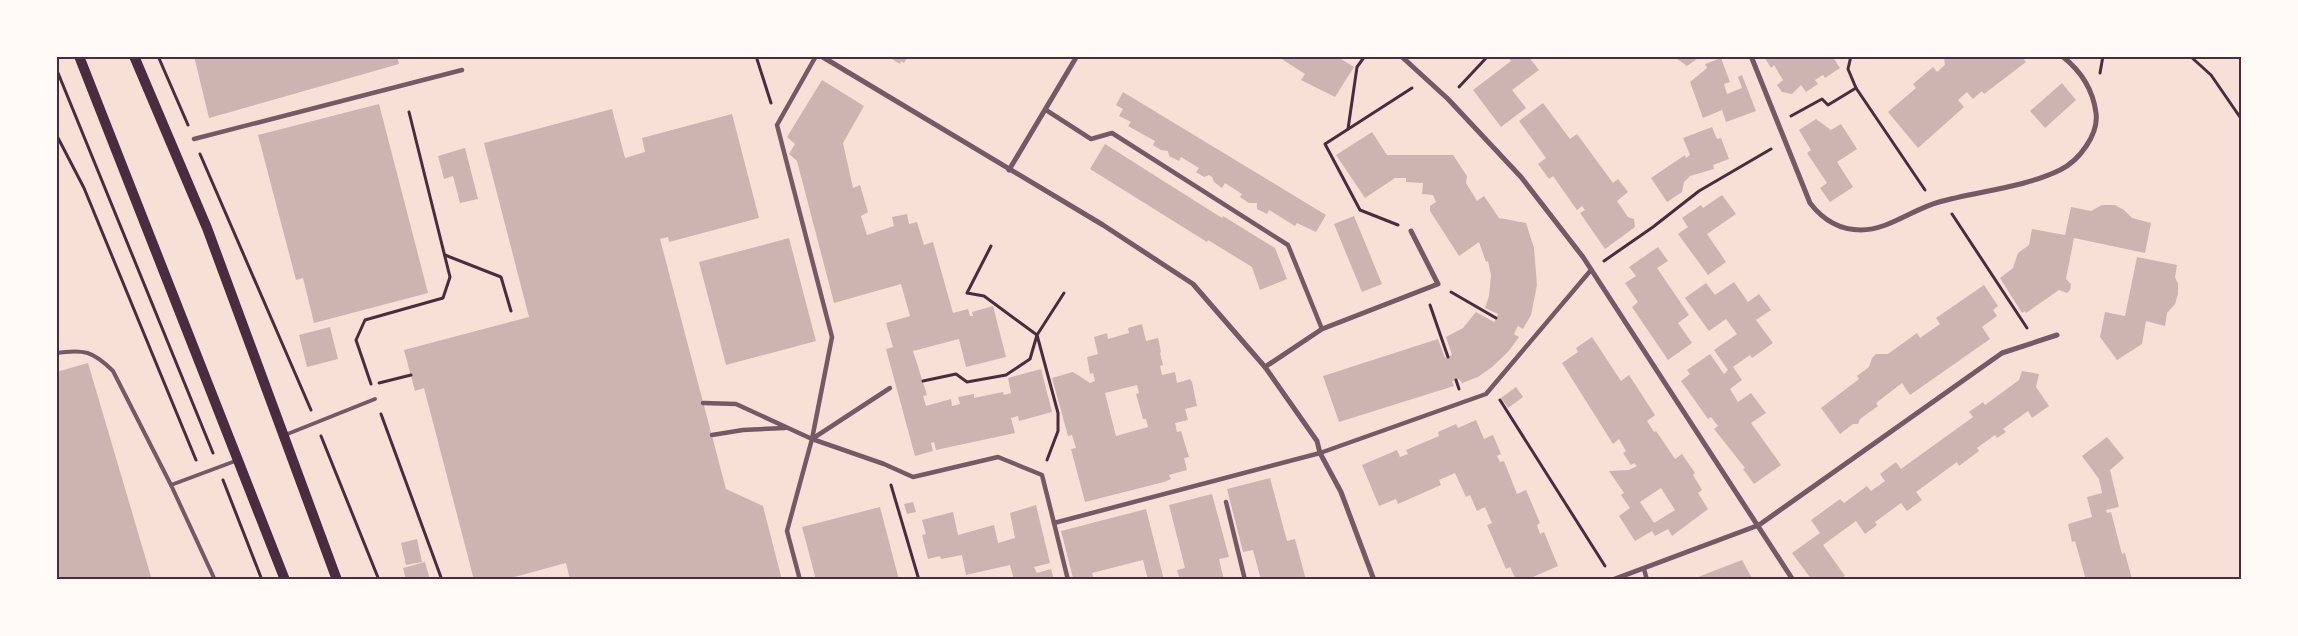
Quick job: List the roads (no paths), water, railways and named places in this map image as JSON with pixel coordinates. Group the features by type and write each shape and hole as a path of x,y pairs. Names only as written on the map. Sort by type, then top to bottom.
{"main road":[{"path":"79,56 285,580"},
{"path":"134,56 207,228 337,580"}],"street":[{"path":"800,580 787,531 812,439 832,337 777,125 816,56"},
{"path":"821,56 1009,170 1103,224 1193,284 1266,367 1317,442 1320,453 1341,492 1374,580"},
{"path":"1009,170 1077,56"},
{"path":"1401,56 1448,99 1521,177 1591,270 1793,580"},
{"path":"1751,56 1810,203 1821,217 1838,226 1871,230 1937,202 2030,181 2062,170 2094,135 2097,121 2094,98 2083,76 2062,56"},
{"path":"194,139 462,70"},
{"path":"1046,110 1092,139 1112,133 1288,245 1322,329"},
{"path":"1266,367 1322,329 1438,284 1410,231"},
{"path":"1054,523 1320,453 1486,394 1591,270"},
{"path":"1613,580 1759,526 2002,353 2057,335"},
{"path":"812,439 890,388"},
{"path":"703,403 736,404 812,439 884,464 914,477 998,457 1042,475 1068,580"},
{"path":"712,435 743,430 787,428"},
{"path":"1226,502 1245,580"},
{"path":"1644,569 1647,580"}],"lane":[{"path":"56,353 81,351 99,356 113,371 171,485 215,580"},
{"path":"284,435 375,399"},
{"path":"171,485 238,460"}]}
